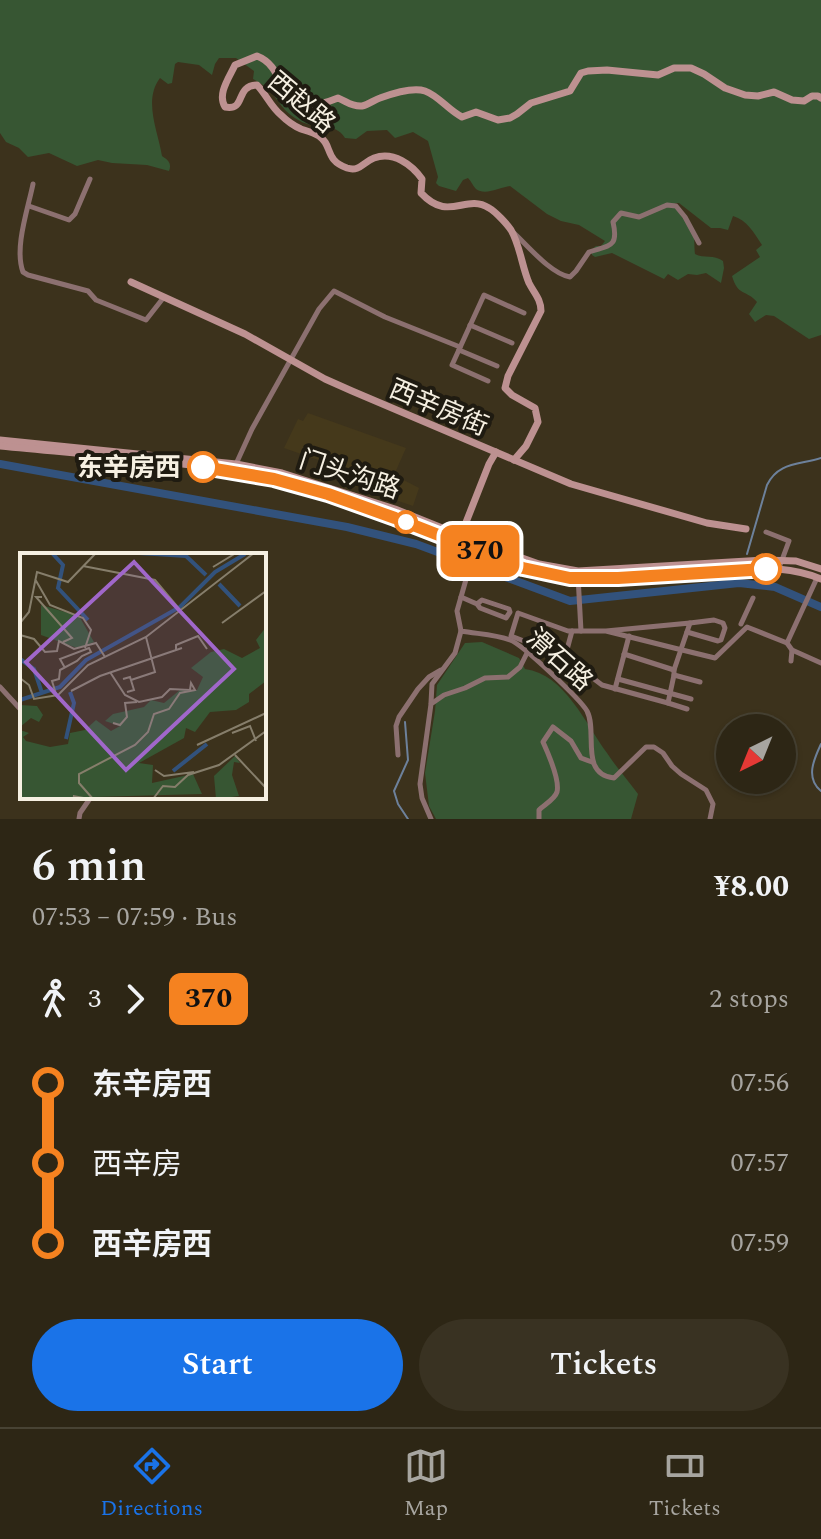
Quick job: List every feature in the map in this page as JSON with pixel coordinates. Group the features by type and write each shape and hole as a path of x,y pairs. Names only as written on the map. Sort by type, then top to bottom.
{"street":[{"name":"西赵路","path":"511,231 489,208 470,203 453,208 441,207 426,199 421,193 422,179 414,167 400,160 385,156 372,158 358,169 351,170 335,163 320,136 298,128 278,113 257,85 243,90 237,106 232,109 225,107 222,95 235,65 257,56 265,59 288,95 297,103 310,106 338,98 351,105 363,106 381,97 416,90 425,91 462,117 476,112 498,120 510,118 531,103 570,91 581,73 588,71 658,75 674,68 691,68 725,88 745,95 774,92 792,100 804,101 812,96 821,98"},
{"path":"29,206 69,220 75,214 90,179"},
{"path":"33,184 19,260 23,272 88,291 96,300 146,320 164,297"},
{"path":"511,231 555,270 570,277 589,252 613,243 613,222 621,213 639,217 667,205 676,206 699,243"},
{"path":"511,231 530,284 541,303 541,311 505,388 535,408 538,422 526,446 514,460"},
{"name":"西辛房街","path":"131,282 251,336 339,385 571,484 707,523 746,529"},
{"path":"235,468 252,429 291,359 319,309 334,291 497,366"},
{"path":"488,381 452,365 484,295 524,313"},
{"path":"470,325 512,343"},
{"name":"门头沟路","path":"0,443 282,473 395,509 461,535 475,549"},
{"path":"461,535 496,452"},
{"name":"门头沟路","path":"235,468 328,494 475,549 578,575 739,561 779,564 820,575"},
{"path":"766,532 789,541 779,564"},
{"path":"431,819 420,784 432,684 455,653 461,631 457,611 475,549"},
{"path":"578,575 581,631"},
{"path":"787,643 820,575"},
{"path":"461,597 506,618 510,612 482,600 477,604"},
{"path":"606,631 715,658 744,626 753,598"},
{"path":"687,632 718,641 725,628 723,623 714,620 606,631 572,631 518,613 511,636 565,657 602,685 687,709"},
{"path":"733,621 787,643 792,650 821,663"},
{"path":"668,703 690,623"},
{"path":"615,689 631,629"},
{"name":"滑石路","path":"461,631 513,640 573,693 591,719 590,757 593,762"},
{"path":"565,657 572,631"},
{"path":"791,661 792,650"},
{"path":"431,704 444,695 485,678 508,677 520,667 527,653"},
{"path":"624,654 700,682"},
{"path":"398,755 396,726 399,717 418,689 441,670"},
{"path":"618,679 691,699"},
{"path":"0,687 20,709"},
{"path":"539,819 539,810 557,792 543,742 553,727 571,741 581,758 593,762 606,777 614,778 646,747 654,747 681,774 706,790 713,804 710,819"},
{"path":"79,819 90,799"}],"shaded area":[{"path":"308,413 406,448 394,475 419,488 413,506 325,476 330,464 284,448 298,419 303,421"}],"green space":[{"path":"0,0 821,0 821,335 809,339 774,316 766,315 755,322 749,314 757,302 740,290 732,276 760,257 756,250 762,245 738,218 733,216 728,230 711,228 675,203 693,233 695,254 720,259 724,268 721,283 706,273 688,274 678,280 668,274 664,279 612,253 595,257 592,249 605,241 579,225 547,214 510,186 480,191 468,178 456,191 439,186 428,141 413,132 395,138 387,130 367,131 356,139 345,138 336,129 306,124 294,118 267,88 253,79 254,71 236,58 219,58 212,75 199,65 178,62 172,83 168,84 160,78 152,106 162,156 169,162 169,171 147,165 98,160 77,166 49,153 28,157 6,142 0,133"},
{"path":"482,642 519,658 525,669 552,680 563,690 638,794 631,819 436,819 429,806 425,773 437,685 465,643"}],"waterway":[{"path":"747,554 767,485 772,478 783,468 821,458"},
{"path":"0,464 347,527 416,544 570,601 739,583 775,587 821,607"},
{"path":"405,722 408,760 394,791 408,819"},
{"path":"821,744 812,774 821,791"}],"bus line":[{"name":"370","path":"203,467 274,479 328,494 523,568 570,578 766,569"}],"place":[{"name":"东辛房西","path":"203,467"}]}
